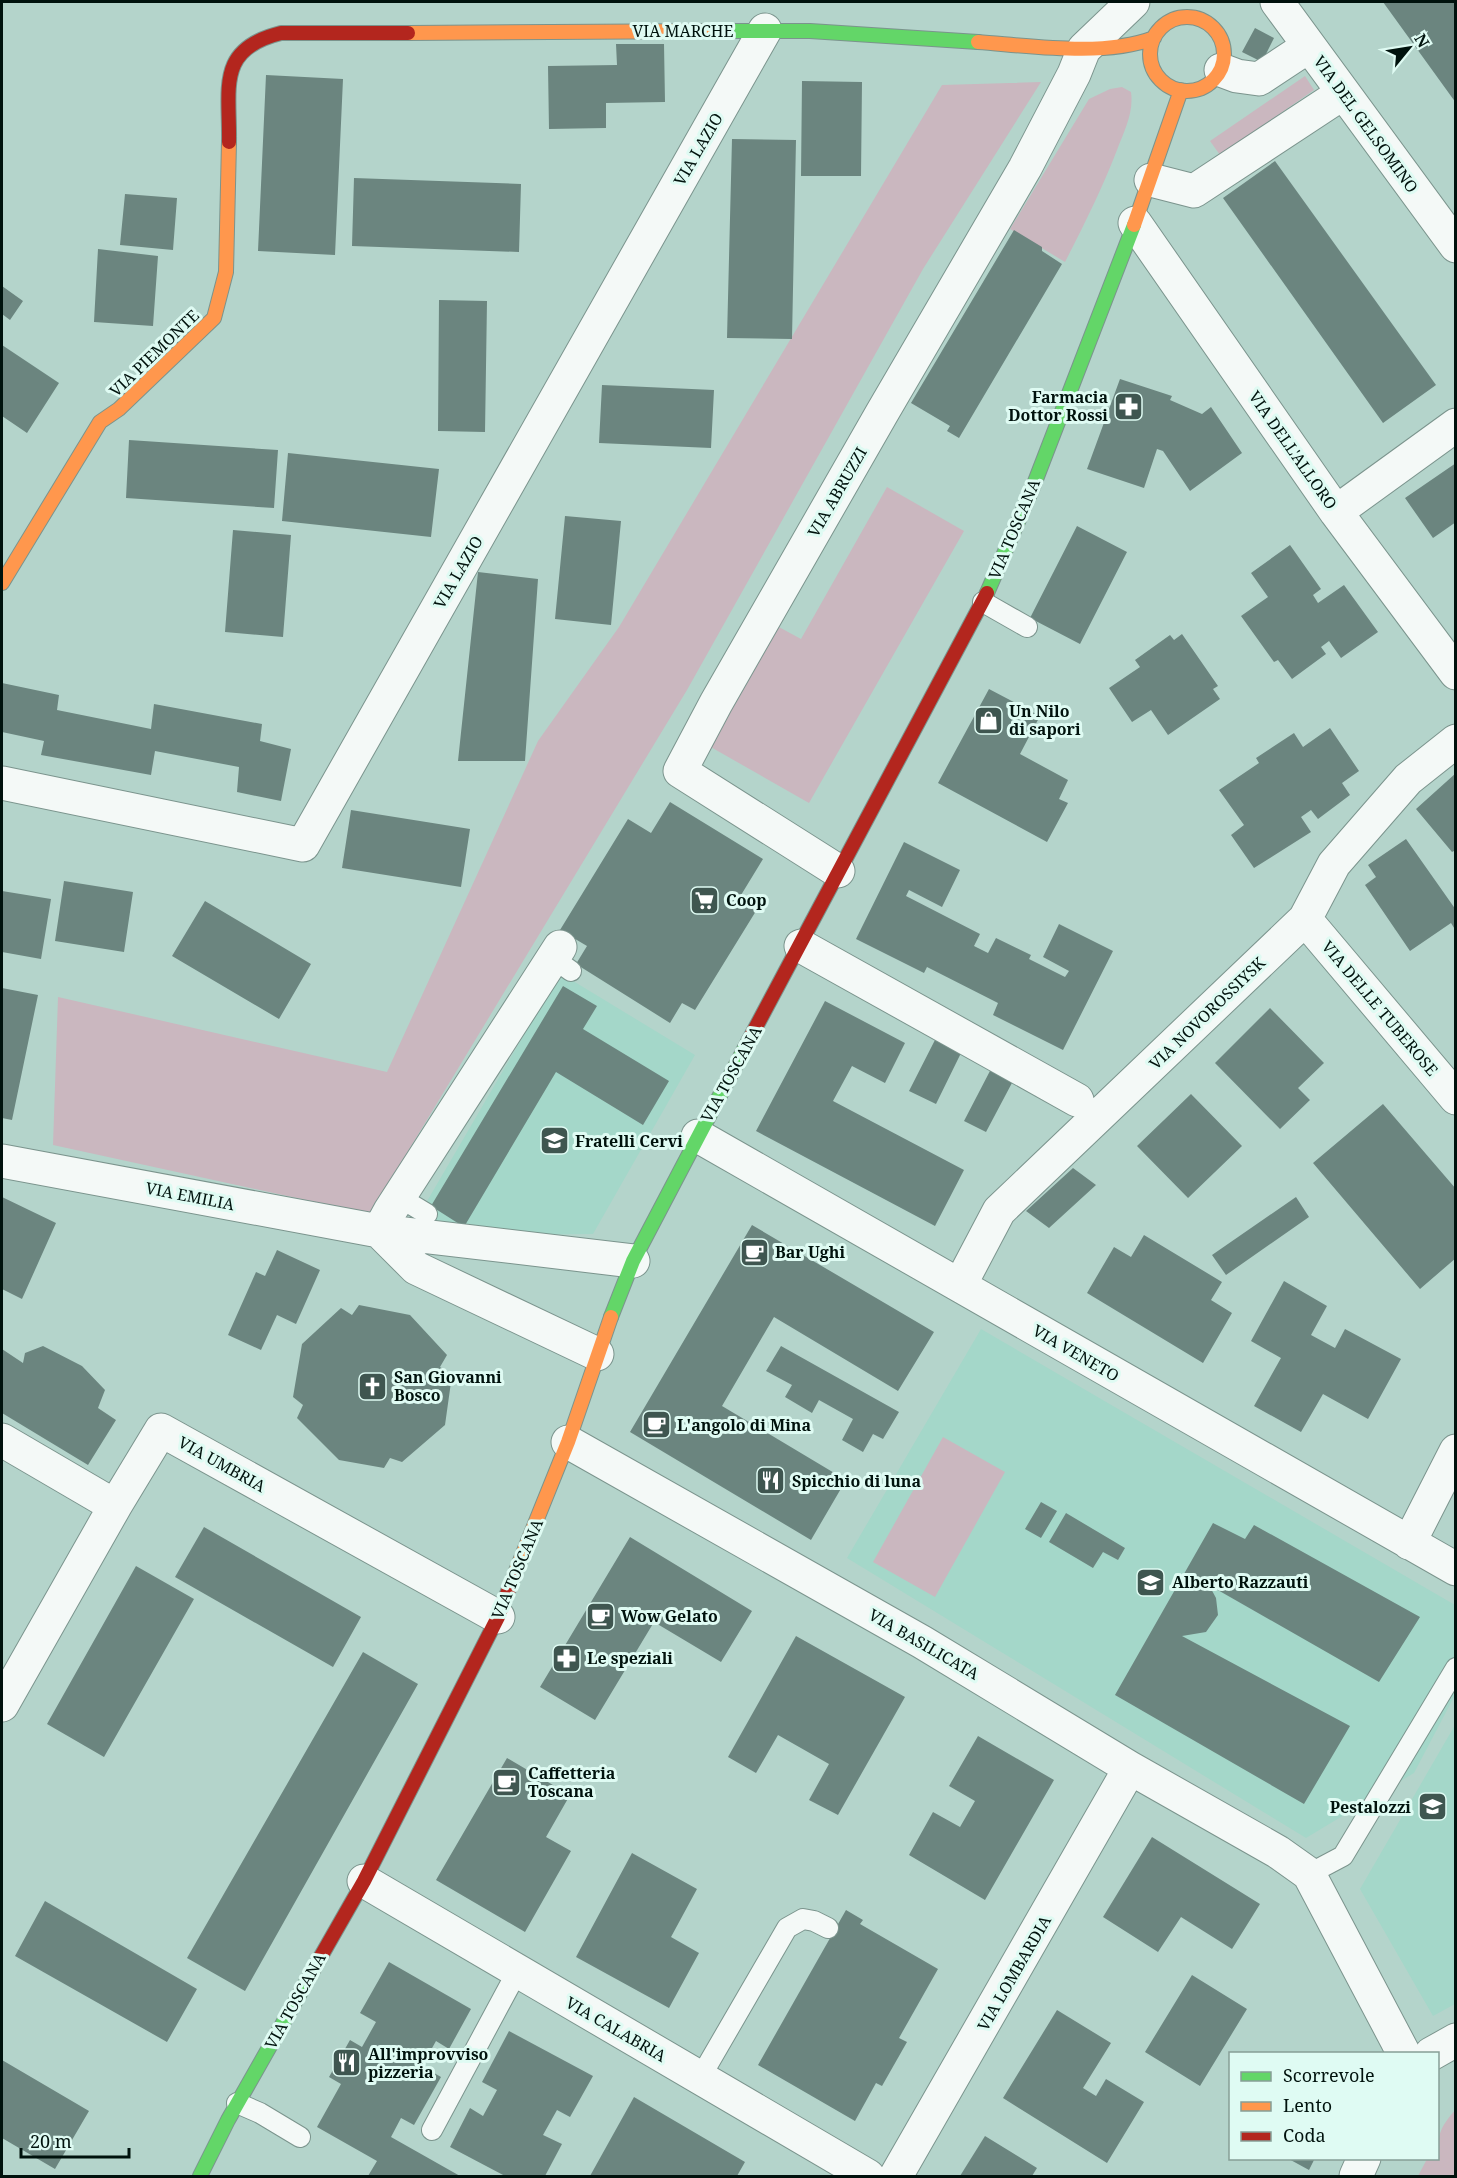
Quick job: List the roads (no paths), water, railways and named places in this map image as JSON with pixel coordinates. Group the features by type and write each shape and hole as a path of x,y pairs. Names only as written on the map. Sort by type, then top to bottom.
{"street":[{"name":"VIA DEL GELSOMINO","path":"1277,2 1455,246"},
{"path":"1084,49 1147,6 1158,34"},
{"path":"1213,28 1218,10"},
{"path":"1189,18 1198,18 1213,28 1222,40 1224,48 1223,63 1216,77 1205,87 1196,90 1181,90 1166,85 1155,73 1150,56 1158,34 1169,23 1189,18"},
{"name":"VIA MARCHE","path":"281,33 765,30 1084,49 1141,43 1158,34"},
{"name":"VIA LAZIO","path":"2,783 303,846 765,30"},
{"name":"VIA PIEMONTE","path":"2,583 100,422 119,409 214,318 225,272 232,63 238,53 249,45 281,33"},
{"path":"1221,70 1237,76 1259,79 1309,46"},
{"name":"VIA ABRUZZI","path":"838,871 680,771 882,412 1025,168 1074,74 1084,49"},
{"name":"VIA TOSCANA","path":"200,2176 237,2103 364,1881 498,1617 568,1442 597,1354 633,1261 801,946 838,871 983,602 1033,487 1136,224 1181,90"},
{"path":"1150,180 1194,191 1343,93"},
{"name":"VIA DELL'ALLORO","path":"1136,224 1336,512 1455,673"},
{"path":"1336,512 1455,425"},
{"name":"VIA NOVOROSSIYSK","path":"960,1285 999,1210 1305,919 1334,864 1408,779 1455,741"},
{"name":"VIA DELLE TUBEROSE","path":"1305,919 1455,1098"},
{"path":"801,946 1077,1100"},
{"path":"561,959 399,1197 379,1231 417,1268 597,1354"},
{"name":"VIA VENETO","path":"698,1136 1455,1569"},
{"name":"VIA EMILIA","path":"2,1161 379,1231 633,1261"},
{"name":"VIA UMBRIA","path":"2,1705 161,1430 498,1617"},
{"path":"2,1440 115,1506"},
{"name":"VIA BASILICATA","path":"568,1442 922,1642 1131,1768 1278,1852 1309,1874"},
{"path":"1409,1543 1455,1451"},
{"name":"VIA LOMBARDIA","path":"896,2176 1131,1768"},
{"path":"1309,1874 1403,2052"},
{"name":"VIA CALABRIA","path":"364,1881 868,2176"},
{"path":"1434,2052 1455,2040"},
{"path":"1356,2176 1364,2160"}],"lane":[{"path":"983,602 1027,627"},
{"path":"399,1197 427,1214"},
{"path":"1309,1874 1343,1856 1455,1668"},
{"path":"700,2078 787,1928 803,1919 814,1921 828,1928"},
{"path":"432,2130 517,1972"},
{"path":"237,2103 260,2113 300,2137"}],"place":[{"name":"Farmacia Dottor Rossi","path":"1129,406"},
{"name":"Un Nilo di sapori","path":"988,720"},
{"name":"Coop","path":"705,900"},
{"name":"Fratelli Cervi","path":"554,1141"},
{"name":"Bar Ughi","path":"754,1252"},
{"name":"San Giovanni Bosco","path":"373,1386"},
{"name":"L'angolo di Mina","path":"656,1425"},
{"name":"Spicchio di luna","path":"771,1481"},
{"name":"Alberto Razzauti","path":"1151,1582"},
{"name":"Wow Gelato","path":"600,1616"},
{"name":"Le speziali","path":"566,1658"},
{"name":"Caffetteria Toscana","path":"507,1782"},
{"name":"Pestalozzi","path":"1432,1807"},
{"name":"All'improvviso pizzeria","path":"347,2063"}]}
